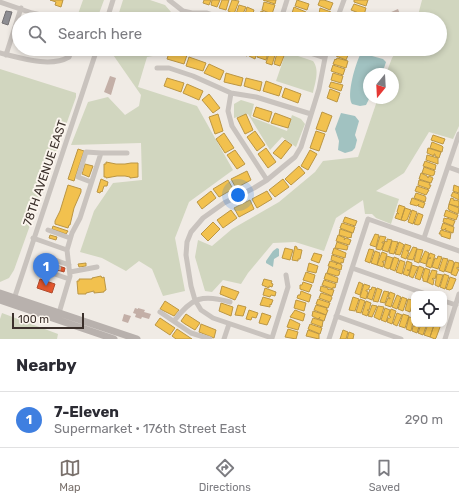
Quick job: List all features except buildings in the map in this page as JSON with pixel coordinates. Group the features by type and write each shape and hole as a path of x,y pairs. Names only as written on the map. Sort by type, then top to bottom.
{"main road":[{"path":"0,293 13,301 114,339"},
{"path":"0,300 13,301 59,313 137,339"}],"street":[{"path":"109,12 113,0"},
{"path":"169,0 183,11 188,12"},
{"path":"283,12 287,0"},
{"path":"340,12 344,0"},
{"path":"0,2 34,12"},
{"path":"19,12 20,8"},
{"path":"12,30 3,54 29,60 62,61 69,56"},
{"name":"78TH AVENUE EAST","path":"13,301 95,56"},
{"path":"286,275 288,287 272,338 229,324 207,315 201,310 195,300 191,286 186,255 187,242 191,232 203,218 224,203 254,188 295,157 301,147 319,89 325,58 319,56"},
{"path":"157,68 169,68 193,76 231,93 256,97 311,114"},
{"path":"231,93 228,111 232,126 266,180"},
{"path":"424,238 459,134"},
{"path":"91,182 78,177 86,152 127,152"},
{"path":"59,313 70,279 67,250 70,238 80,218 101,152"},
{"path":"448,167 459,171"},
{"path":"329,339 368,219 459,250"},
{"path":"48,230 70,238"},
{"path":"33,238 67,250"},
{"path":"69,265 53,267 70,279"},
{"path":"70,272 97,267"},
{"path":"352,268 417,291"},
{"path":"445,339 459,294"},
{"path":"174,321 187,306 195,300 215,297 230,302"},
{"path":"447,302 456,305"},
{"path":"160,312 191,332 210,339"},
{"path":"336,316 401,339"},
{"path":"224,339 229,324"}],"green space":[{"path":"83,0 104,0 100,12 79,12"},
{"path":"123,0 150,0 165,5 171,12 119,12"},
{"path":"422,0 459,0 459,126 453,139 429,132 404,173 376,191 399,199 391,224 376,218 372,214 365,214 363,200 336,218 324,251 295,242 273,243 248,273 241,284 223,280 212,292 205,291 195,257 198,240 212,246 232,229 279,202 315,172 323,161 358,157 376,104 399,104 399,68 388,68 393,56 447,56 447,12 419,12"},
{"path":"114,56 153,56 147,57 138,87 197,106 233,170 189,202 175,238 185,291 163,296 152,269 139,261 126,271 102,258 80,252 94,211 113,183 142,180 141,143 71,145 88,102 108,97 125,115 139,106 141,95"},
{"path":"285,56 298,56 313,61 315,65 317,72 313,93 276,81"},
{"path":"0,69 76,93 76,97 14,270 9,278 0,282"},
{"path":"241,100 254,104 251,117 287,131 292,115 301,119 305,124 296,147 282,137 270,150 248,114 234,118 234,104"},
{"path":"2,313 58,334 57,339 0,339 0,319"}],"water":[{"path":"360,56 372,56 383,59 386,62 384,68 363,68 363,104 366,105 360,106 352,104 350,100 354,71"},
{"path":"341,113 355,116 359,121 355,135 357,140 355,148 352,151 345,153 338,150 339,141 335,129"},
{"path":"277,248 279,249 279,256 274,259 273,267 266,263 266,261"}],"tunnel":[{"path":"48,267 49,263"},
{"path":"53,269 54,264"},
{"path":"58,270 59,266"}],"place":[{"name":"7-Eleven","path":"46,286"}]}
